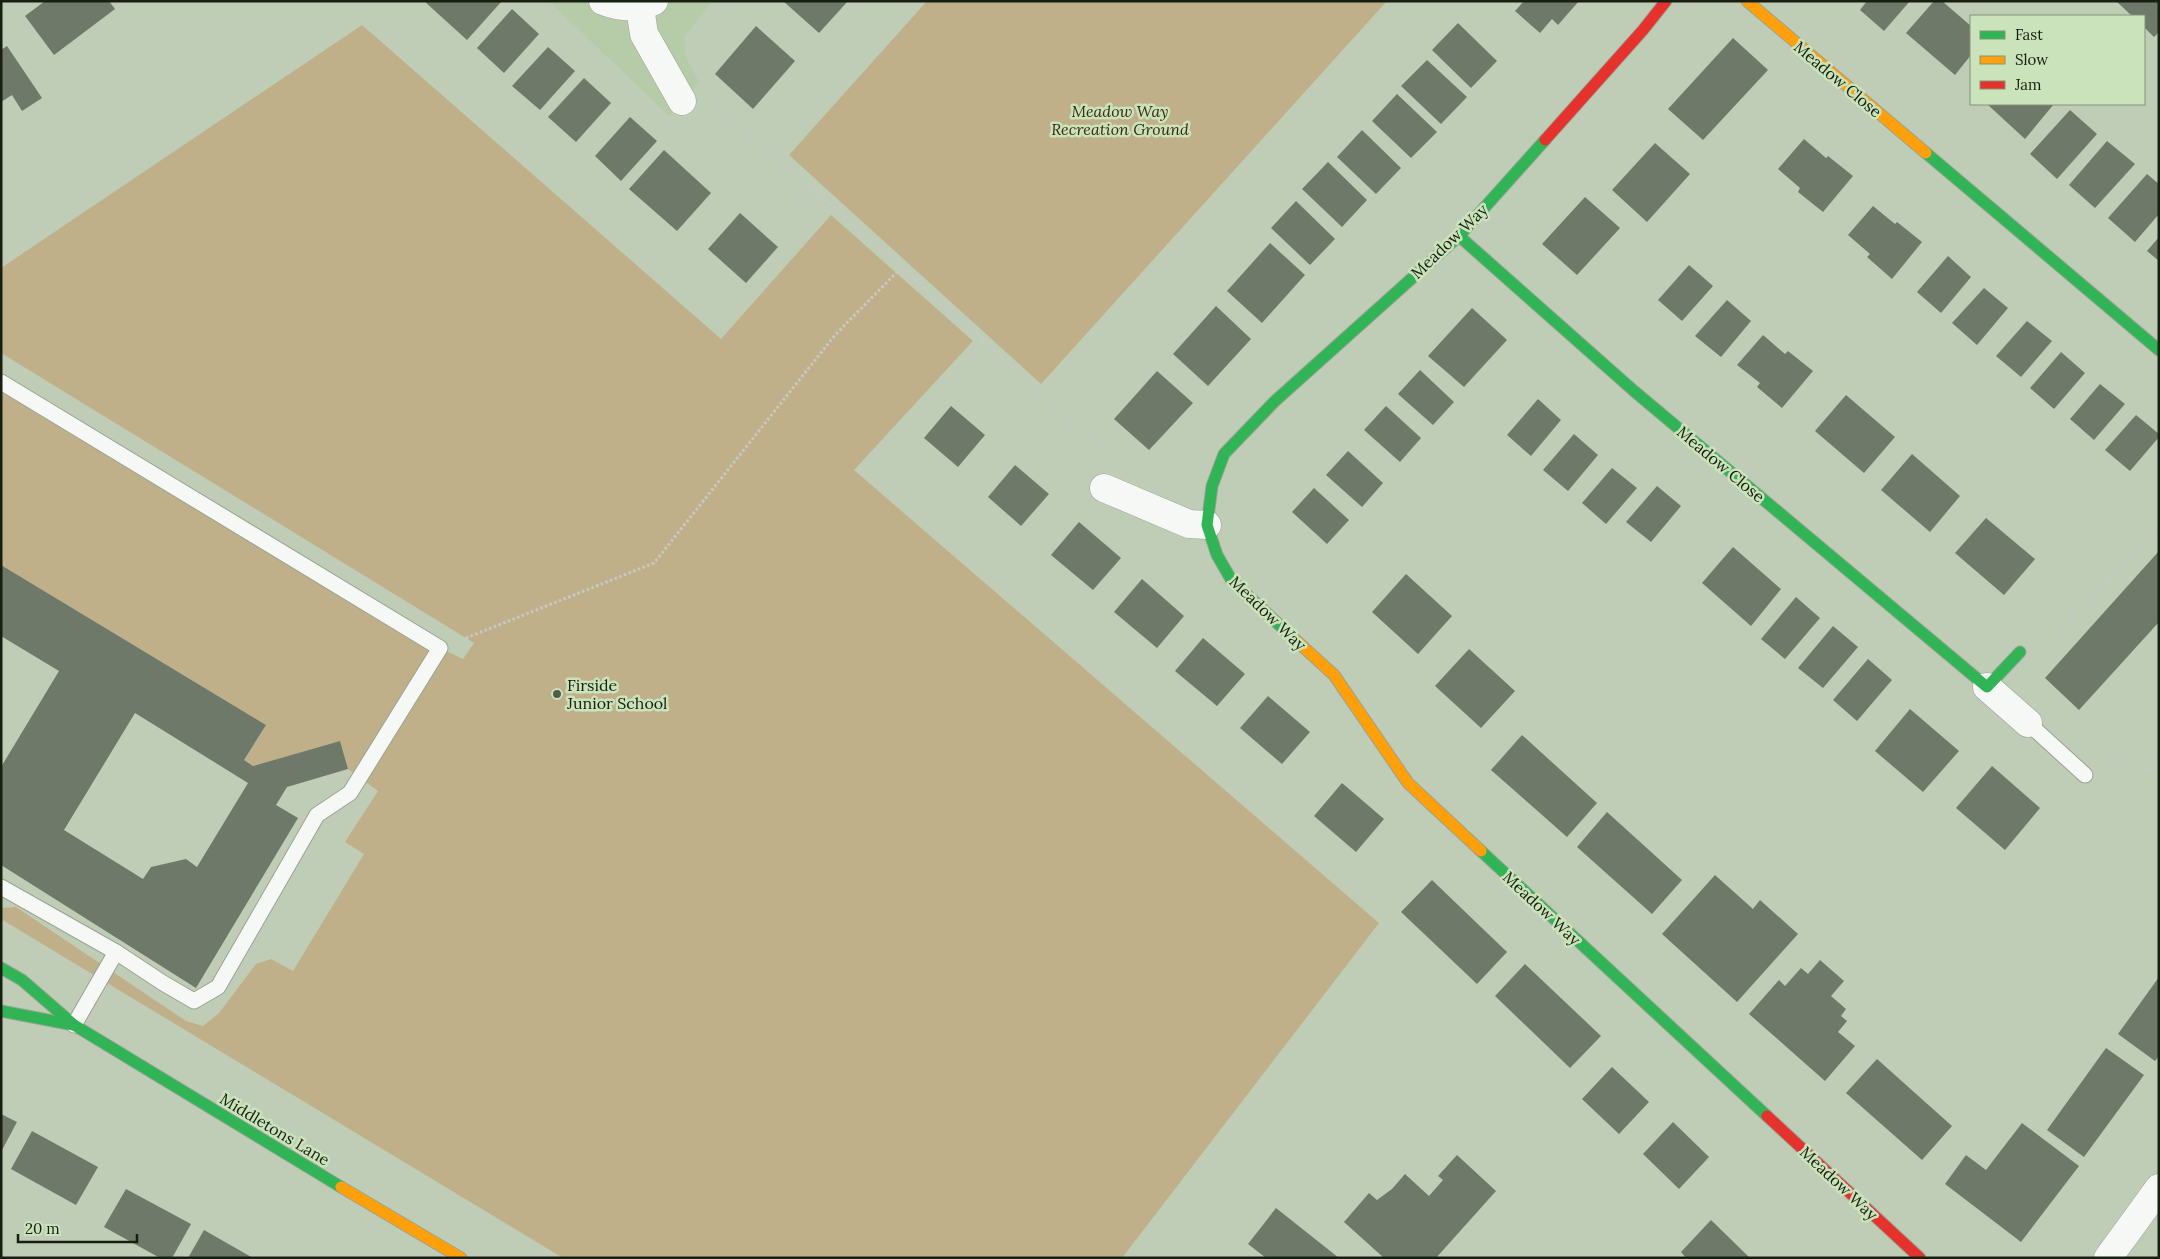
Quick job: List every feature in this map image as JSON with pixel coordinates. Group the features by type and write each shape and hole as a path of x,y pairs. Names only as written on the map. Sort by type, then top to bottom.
{"street":[{"path":"604,1 612,4 647,4 644,34 682,101"},
{"name":"Meadow Way","path":"1666,1 1643,30 1459,236 1274,402 1224,454 1212,486 1207,525 1216,555 1232,581 1334,675 1408,783 1920,1258"},
{"name":"Meadow Close","path":"1747,1 2159,350"},
{"name":"Meadow Close","path":"1459,236 1634,391 2028,723"},
{"path":"1104,488 1189,524 1207,525"},
{"path":"1987,688 2020,652"},
{"name":"Middletons Lane","path":"1,968 22,980 74,1025 461,1258"},
{"name":"Middletons Lane","path":"1,1011 74,1025"},
{"path":"2108,1258 2159,1188"}],"lane":[{"path":"1,382 440,648 350,793 317,815 218,987 194,1001 116,952 1,887"},
{"path":"2028,723 2085,775"},
{"path":"74,1025 116,952"}],"path":[{"path":"682,101 703,93 902,267 1107,451 1112,458"},
{"path":"789,212 814,189"},
{"path":"440,648 654,563 835,335 902,267"},
{"path":"970,361 983,340"},
{"path":"2020,652 2037,658 2159,525"},
{"path":"2085,775 2089,779 2113,751 2149,771 2159,758"}],"shaded area":[{"path":"549,1 712,1 684,37 686,57 699,82 669,116"}],"green space":[{"name":"Meadow Way Recreation Ground","path":"927,1 1387,1 1041,384 789,155"},
{"name":"Firside Junior School","path":"362,25 721,339 831,215 973,341 854,470 1379,923 1122,1258 563,1258 1,919 1,908 16,907 186,1021 203,1026 219,1013 256,964 271,959 293,971 364,854 345,842 378,791 348,769 340,741 253,766 244,760 266,725 1,565 1,382 440,648 463,659 474,643 1,353 1,268"}],"building":[{"path":"45,1 109,1 115,9 54,55 25,16"},
{"path":"424,1 502,1 467,40"},
{"path":"783,1 848,1 819,33"},
{"path":"1524,1 1579,1 1558,25 1552,19 1540,33 1515,11"},
{"path":"1867,1 1910,1 1884,31 1860,10"},
{"path":"1934,1 1942,1 1970,25 1970,56 1955,75 1906,33"},
{"path":"2116,1 2159,1 2159,32 2154,37 2145,28 2145,15 2131,15"},
{"path":"512,9 539,34 504,73 477,48"},
{"path":"1458,23 1497,61 1471,88 1432,50"},
{"path":"756,26 795,61 753,109 715,74"},
{"path":"1733,38 1768,70 1703,140 1668,109"},
{"path":"7,46 42,98 22,111 12,95 1,102 1,50"},
{"path":"548,47 575,71 540,110 512,86"},
{"path":"1427,60 1467,97 1441,124 1401,86"},
{"path":"584,78 611,103 576,142 548,117"},
{"path":"1397,94 1437,132 1411,158 1372,121"},
{"path":"1988,105 2053,105 2025,139"},
{"path":"2070,110 2097,134 2057,179 2030,154"},
{"path":"630,117 657,141 621,181 595,156"},
{"path":"1362,130 1401,168 1376,194 1337,157"},
{"path":"1804,139 1826,158 1828,156 1853,176 1823,212 1798,192 1800,188 1778,169"},
{"path":"2107,141 2135,164 2095,208 2069,185"},
{"path":"1655,143 1690,174 1647,222 1612,190"},
{"path":"664,150 711,193 677,231 629,189"},
{"path":"1328,162 1367,200 1342,227 1302,189"},
{"path":"2147,174 2159,184 2159,214 2135,242 2108,218"},
{"path":"1585,197 1620,228 1577,275 1542,244"},
{"path":"1296,201 1335,239 1310,265 1271,228"},
{"path":"1873,206 1922,242 1892,279 1867,257 1870,254 1848,235"},
{"path":"740,213 778,247 746,283 708,249"},
{"path":"2159,237 2159,261 2147,251"},
{"path":"1270,243 1305,275 1262,323 1227,291"},
{"path":"1948,256 1971,277 1941,313 1917,292"},
{"path":"1689,265 1713,286 1682,321 1658,300"},
{"path":"1984,288 2008,308 1977,345 1952,323"},
{"path":"1727,300 1751,321 1721,357 1695,336"},
{"path":"1216,306 1251,339 1208,386 1173,354"},
{"path":"1472,308 1507,340 1464,387 1428,356"},
{"path":"2027,321 2052,341 2021,377 1996,356"},
{"path":"1763,335 1785,354 1788,351 1813,371 1782,408 1757,387 1760,383 1737,365"},
{"path":"2061,352 2085,373 2054,409 2030,388"},
{"path":"1420,370 1454,402 1433,425 1398,394"},
{"path":"1157,371 1193,403 1149,450 1114,419"},
{"path":"2100,384 2125,404 2094,440 2070,419"},
{"path":"1846,395 1895,437 1864,473 1815,431"},
{"path":"1538,399 1561,420 1531,456 1507,435"},
{"path":"951,406 985,435 958,467 924,438"},
{"path":"1386,406 1421,438 1400,462 1364,430"},
{"path":"2136,415 2159,434 2159,437 2130,471 2105,450"},
{"path":"1574,434 1598,455 1568,491 1543,470"},
{"path":"1348,451 1383,483 1362,507 1326,475"},
{"path":"1912,454 1960,496 1930,532 1881,490"},
{"path":"1015,465 1049,494 1021,526 988,497"},
{"path":"1612,468 1637,488 1606,524 1582,503"},
{"path":"1657,486 1681,506 1651,542 1626,522"},
{"path":"1314,488 1349,520 1327,544 1292,512"},
{"path":"1986,518 2035,559 2004,595 1955,553"},
{"path":"1079,522 1121,558 1093,590 1051,555"},
{"path":"1733,547 1781,589 1751,626 1702,583"},
{"path":"2159,551 2159,622 2079,710 2045,678"},
{"path":"1,565 266,725 244,760 253,766 340,741 348,769 287,787 276,805 298,818 196,988 1,865 1,767 59,671 1,636","holes":["135,713 248,783 197,867 186,859 151,867 143,879 64,830"]},
{"path":"1406,574 1452,616 1418,654 1372,612"},
{"path":"1142,579 1184,616 1157,648 1114,612"},
{"path":"1796,597 1820,618 1785,659 1761,639"},
{"path":"1833,626 1858,647 1823,688 1798,668"},
{"path":"1203,638 1245,674 1217,706 1175,671"},
{"path":"1469,649 1515,691 1481,728 1435,686"},
{"path":"1868,659 1892,680 1857,721 1833,700"},
{"path":"1268,696 1310,732 1282,764 1240,728"},
{"path":"1910,709 1959,751 1923,792 1875,751"},
{"path":"1522,735 1597,803 1567,837 1491,770"},
{"path":"1992,766 2040,808 2005,850 1956,808"},
{"path":"1342,783 1384,819 1356,852 1314,816"},
{"path":"1607,812 1682,880 1652,914 1577,847"},
{"path":"1715,875 1753,909 1760,900 1798,934 1737,1002 1662,934"},
{"path":"1432,880 1507,952 1477,984 1401,912"},
{"path":"1820,960 1844,981 1831,996 1846,1009 1841,1016 1847,1021 1838,1032 1855,1046 1825,1081 1749,1014 1779,980 1785,986 1801,968 1808,974"},
{"path":"1525,964 1601,1036 1570,1068 1495,996"},
{"path":"2159,977 2159,1056 2155,1061 2118,1034"},
{"path":"2106,1048 2144,1075 2084,1157 2047,1130"},
{"path":"1877,1059 1952,1126 1922,1160 1846,1093"},
{"path":"1612,1067 1649,1102 1619,1134 1582,1099"},
{"path":"1,1114 17,1122 1,1152"},
{"path":"1673,1122 1709,1157 1679,1189 1643,1154"},
{"path":"2022,1123 2079,1166 2021,1242 1945,1184 1966,1155 1986,1170"},
{"path":"32,1131 98,1167 76,1205 11,1169"},
{"path":"1457,1155 1496,1191 1436,1258 1384,1258 1344,1222 1369,1193 1377,1200 1392,1189 1405,1174 1429,1196 1443,1180 1438,1176"},
{"path":"126,1189 191,1224 172,1258 160,1258 104,1227"},
{"path":"1276,1208 1339,1258 1266,1258 1248,1244"},
{"path":"1711,1220 1750,1258 1686,1258 1681,1252"},
{"path":"204,1230 253,1258 188,1258"}],"traffic: fast":[{"path":"1289,634 1232,581 1217,555 1207,525 1212,486 1224,454 1274,402 1459,236 1545,140"},
{"path":"1926,153 2159,350"},
{"path":"1459,236 1634,391 1987,687 2020,652"},
{"path":"1481,851 1767,1116"},
{"path":"1,968 22,980 74,1025 341,1187"},
{"path":"1,1011 74,1025"}],"traffic: slow":[{"path":"1747,1 1926,153"},
{"path":"1289,634 1334,675 1408,783 1481,851"},
{"path":"341,1187 461,1258"}],"traffic: jam":[{"path":"1545,140 1643,30 1666,1"},
{"path":"1767,1116 1920,1258"}],"place":[{"name":"Firside Junior School","path":"557,694"}]}
